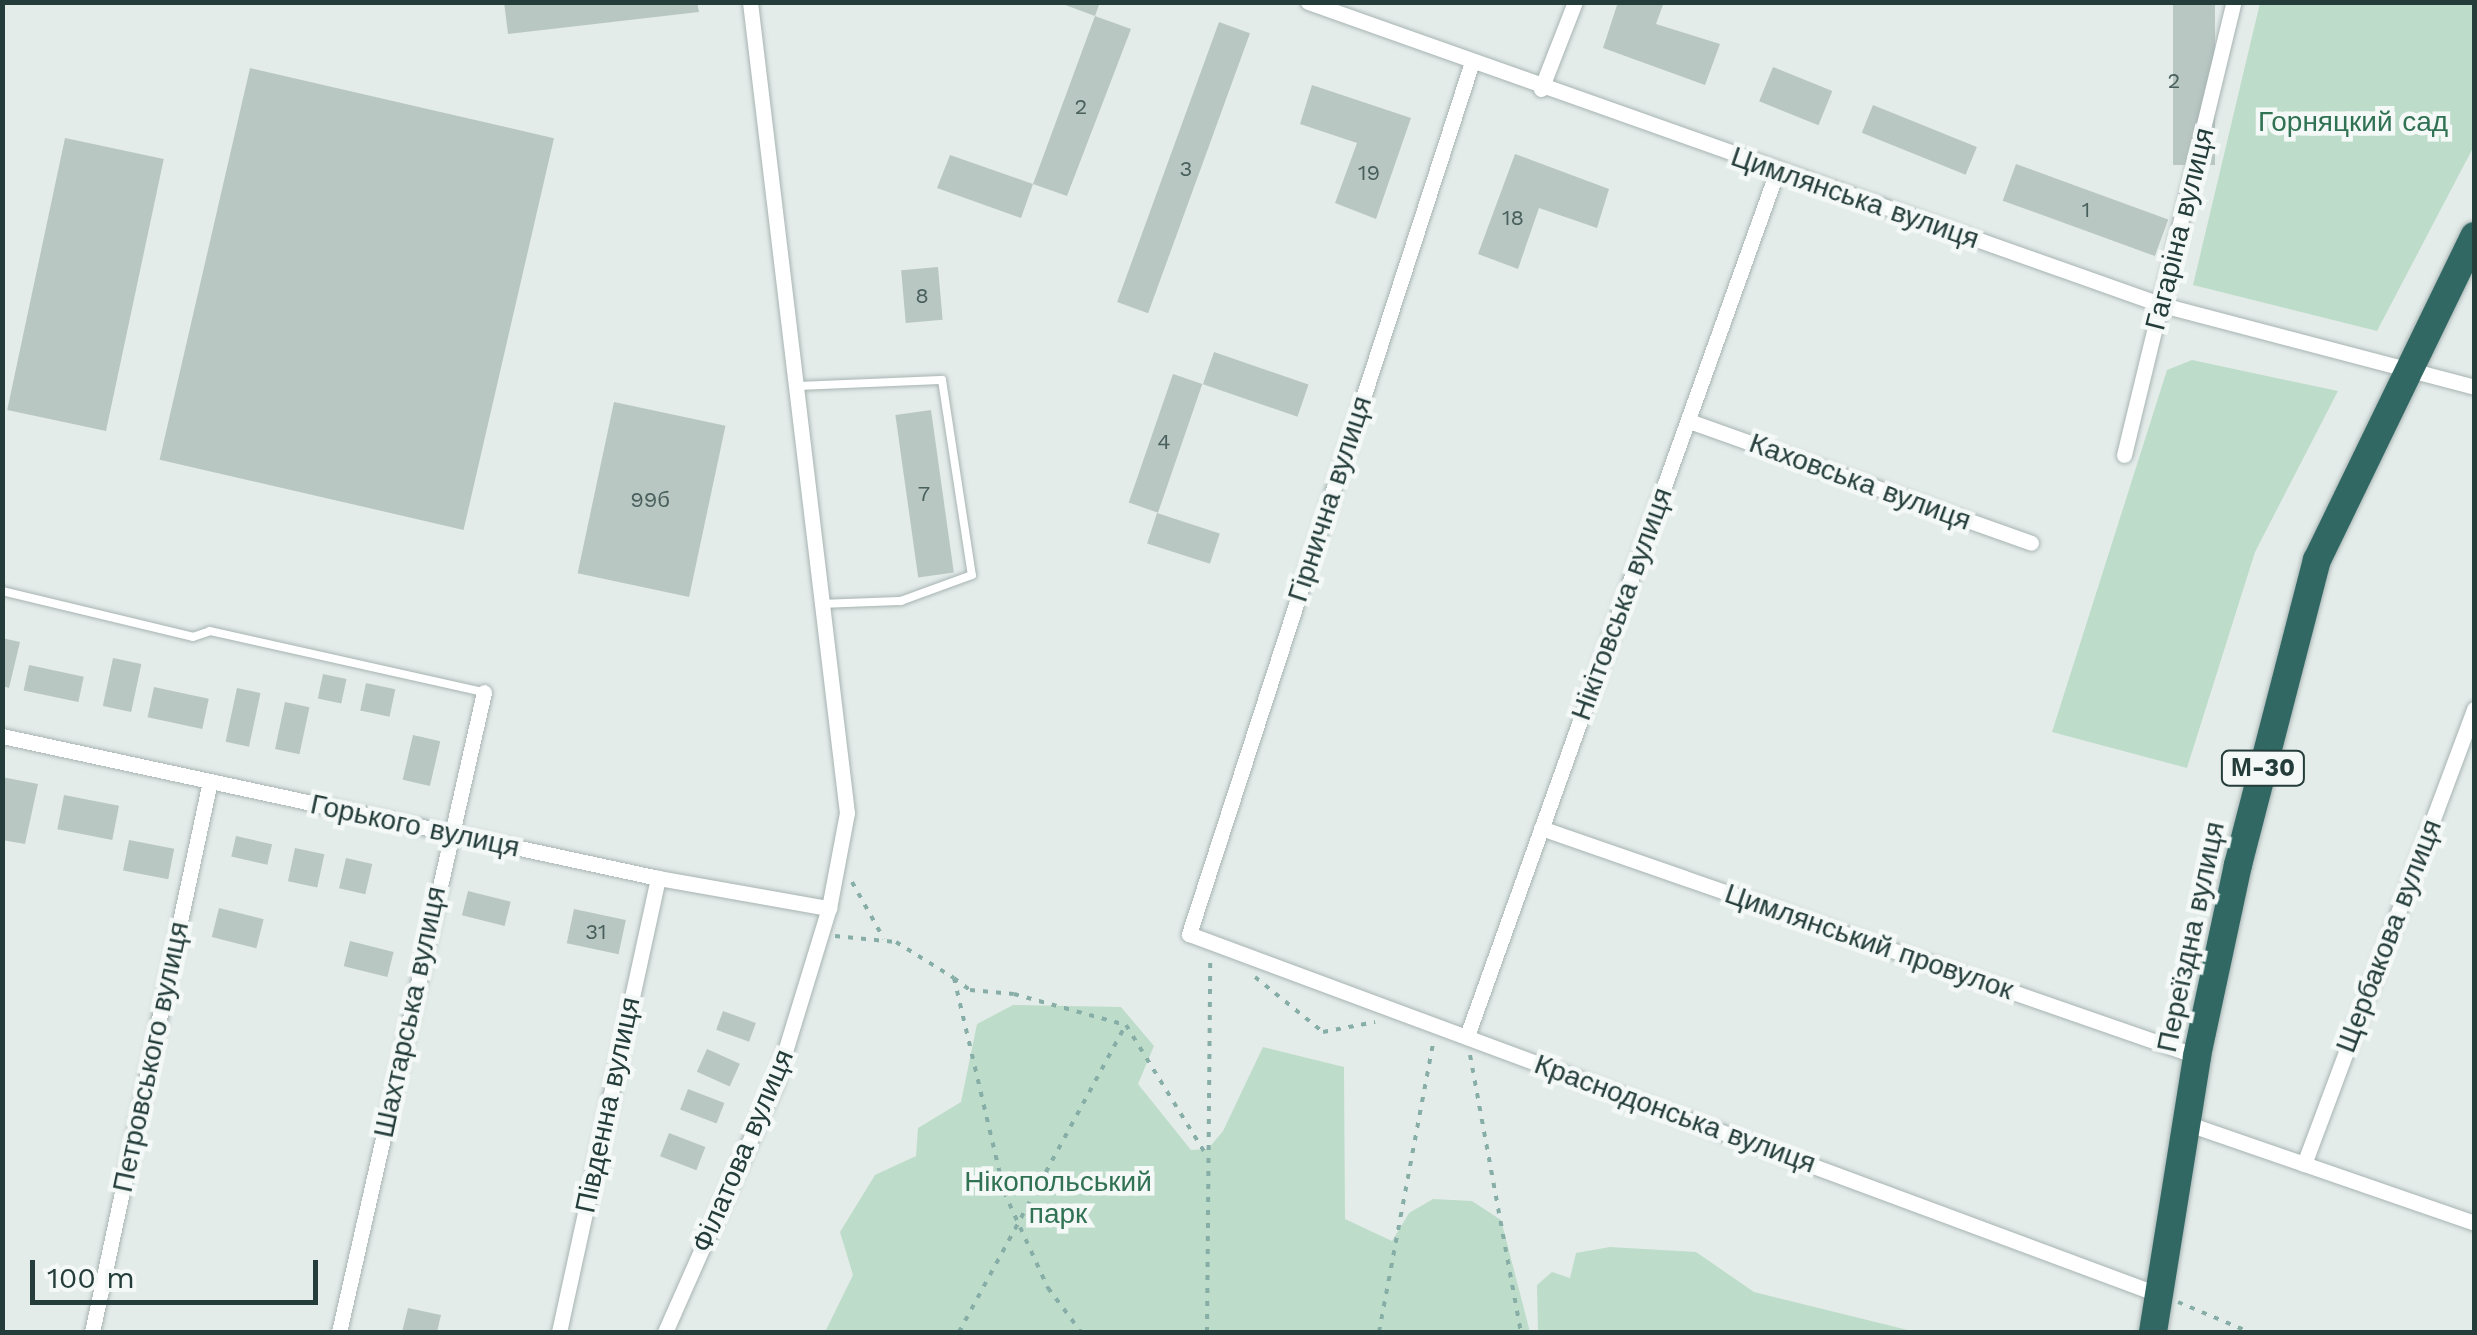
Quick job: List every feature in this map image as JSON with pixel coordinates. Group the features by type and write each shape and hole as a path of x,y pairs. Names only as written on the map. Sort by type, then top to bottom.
{"highway":[{"name":"Переїздна вулиця","path":"2153,1332 2197,1056 2238,865 2317,560 2474,236"}],"street":[{"name":"Філатова вулиця","path":"665,1332 776,1081 829,908 847,813 792,387 750,2"},
{"name":"Цимлянська вулиця","path":"1308,2 1471,65 2162,305 2474,387"},
{"path":"1541,89 1575,2"},
{"name":"Гагаріна вулиця","path":"2124,456 2234,2"},
{"name":"Гірнична вулиця","path":"1189,934 1471,65"},
{"name":"Нікітовська вулиця","path":"1466,1036 1777,171"},
{"name":"Каховська вулиця","path":"1689,420 2031,543"},
{"name":"Шахтарська вулиця","path":"339,1332 484,692"},
{"name":"Щербакова вулиця","path":"2304,1164 2474,709"},
{"name":"Горького вулиця","path":"2,736 449,835 829,908"},
{"name":"Петровського вулиця","path":"92,1332 210,781"},
{"name":"Цимлянський провулок","path":"1541,828 2197,1056"},
{"name":"Південна вулиця","path":"558,1332 658,878"},
{"name":"Краснодонська вулиця","path":"1189,934 2160,1295"},
{"path":"2186,1123 2474,1223"}],"lane":[{"path":"792,387 942,380 972,575 901,600 820,604"},
{"path":"2,591 193,637 210,631 484,692"}],"path":[{"path":"838,862 884,939"},
{"path":"821,934 884,939 970,990 1014,994 1126,1025 1208,1158"},
{"path":"1207,1332 1210,942"},
{"path":"1251,974 1323,1032 1372,1024 1390,1008"},
{"path":"954,978 1004,1192 1048,1288 1082,1332"},
{"path":"959,1332 1126,1025"},
{"path":"1379,1332 1437,1025"},
{"path":"1466,1036 1522,1332"},
{"path":"2160,1295 2249,1332"},
{"path":"2231,1325 2232,1332"}],"green space":[{"name":"Горняцкий сад","path":"2260,3 2474,3 2474,146 2377,331 2193,285"},
{"path":"2192,360 2338,391 2255,552 2187,768 2052,732 2167,370"},
{"name":"Нікопольський парк","path":"1013,1005 1121,1007 1154,1046 1138,1084 1191,1150 1208,1149 1223,1131 1263,1047 1344,1067 1345,1219 1392,1241 1409,1213 1433,1199 1472,1201 1501,1220 1530,1332 825,1332 853,1275 840,1232 875,1175 916,1156 918,1128 961,1102 977,1024"},
{"path":"1610,1247 1696,1252 1754,1292 1916,1332 1538,1332 1537,1285 1552,1272 1570,1278 1576,1253"}],"building":[{"path":"504,2 697,2 699,12 508,34"},
{"path":"1057,2 1100,2 1095,16"},
{"path":"1618,2 1664,2 1656,24 1720,44 1705,85 1603,48"},
{"path":"2173,2 2215,2 2215,165 2173,165"},
{"path":"1095,16 1131,29 1067,196 1033,184"},
{"path":"1219,22 1250,33 1148,313 1117,302"},
{"path":"1773,67 1832,91 1818,125 1759,101"},
{"path":"250,68 554,138 464,530 160,460"},
{"path":"1312,85 1411,118 1376,219 1335,203 1357,143 1300,124"},
{"path":"1873,105 1977,147 1966,175 1862,133"},
{"path":"65,138 164,159 106,431 7,410"},
{"path":"1515,154 1609,189 1597,228 1539,208 1518,269 1478,254"},
{"path":"950,155 1033,184 1021,218 937,188"},
{"path":"2016,164 2168,219 2155,256 2003,201"},
{"path":"938,267 943,320 906,323 901,270"},
{"path":"1214,352 1309,385 1297,417 1203,384"},
{"path":"1173,374 1202,384 1158,513 1129,503"},
{"path":"614,402 726,426 689,597 578,573"},
{"path":"931,410 954,572 918,577 895,415"},
{"path":"1157,513 1220,533 1210,564 1147,543"},
{"path":"2,638 20,642 9,688 2,686"},
{"path":"113,658 141,664 131,712 103,706"},
{"path":"29,665 84,677 78,702 24,690"},
{"path":"323,674 346,679 341,703 318,698"},
{"path":"366,683 395,689 390,717 360,710"},
{"path":"154,687 209,699 202,729 148,717"},
{"path":"237,688 260,693 249,747 226,742"},
{"path":"285,702 309,707 299,754 275,749"},
{"path":"413,735 440,741 430,786 403,780"},
{"path":"2,777 38,784 25,844 2,840"},
{"path":"64,795 119,806 112,840 57,829"},
{"path":"236,836 272,844 267,865 231,856"},
{"path":"129,840 174,849 168,879 123,870"},
{"path":"295,848 324,854 317,887 288,881"},
{"path":"346,858 372,864 365,894 339,888"},
{"path":"468,891 511,902 505,926 462,915"},
{"path":"219,908 264,919 256,948 212,937"},
{"path":"574,909 626,920 619,954 567,943"},
{"path":"350,941 394,952 387,977 344,966"},
{"path":"723,1011 756,1023 749,1042 716,1030"},
{"path":"707,1049 740,1064 730,1086 697,1072"},
{"path":"688,1089 724,1103 717,1124 680,1110"},
{"path":"669,1133 705,1147 696,1170 660,1156"},
{"path":"408,1308 441,1315 437,1332 402,1332"}]}
